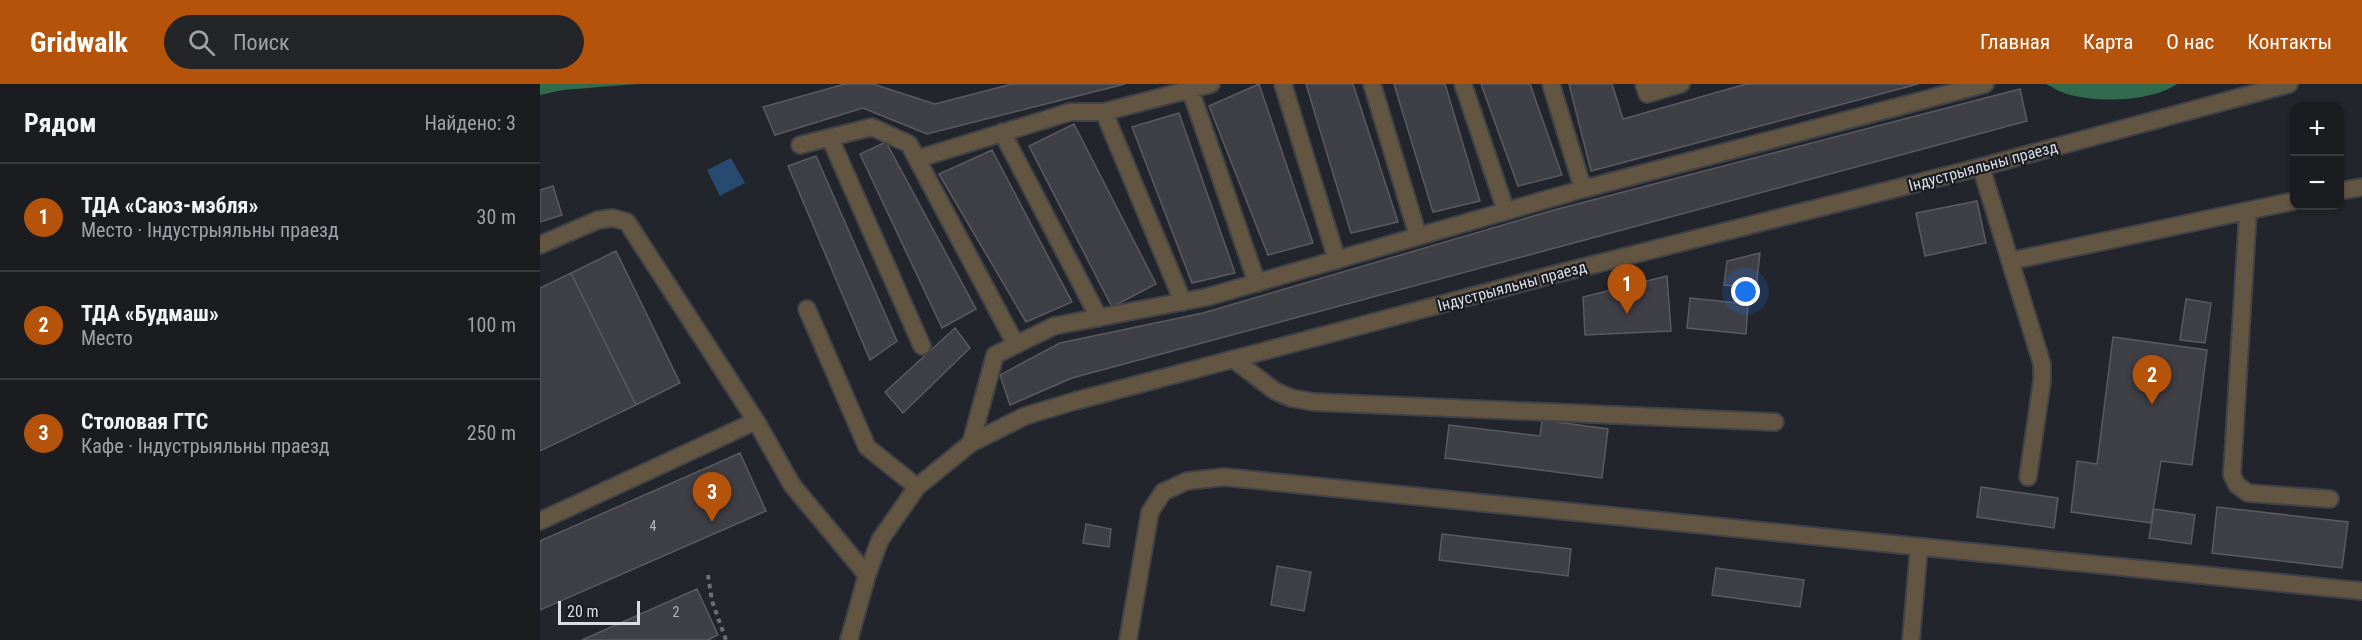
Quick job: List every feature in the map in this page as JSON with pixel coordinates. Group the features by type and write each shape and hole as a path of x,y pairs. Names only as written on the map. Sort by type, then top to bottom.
{"street":[{"path":"917,159 1070,112 1104,112 1211,84"},
{"path":"1283,84 1337,260"},
{"path":"1372,84 1418,236"},
{"path":"1463,84 1506,211"},
{"path":"1551,84 1583,189"},
{"path":"1644,84 1647,94 1681,84"},
{"path":"971,443 995,355 1054,326 1183,302 1257,283 1583,189 1985,84"},
{"name":"Індустрыяльны праезд","path":"849,640 867,575 880,540 917,486 971,443 1025,416 1075,400 1556,274 1981,167 2289,84"},
{"path":"1190,90 1257,283"},
{"path":"1104,112 1183,302"},
{"path":"800,145 872,127 909,144 1016,345"},
{"path":"1002,132 1099,318"},
{"path":"830,138 922,346"},
{"path":"1981,167 2042,364 2042,381 2028,477"},
{"path":"2344,190 2362,187"},
{"path":"2010,261 2290,202"},
{"path":"2248,211 2232,475 2237,485 2248,493 2330,499"},
{"path":"540,244 598,220 613,218 627,222 635,231 756,421 792,485 867,575"},
{"path":"807,309 867,447 917,486"},
{"path":"1233,359 1275,391 1290,398 1314,402 1775,422"},
{"path":"540,521 756,421"},
{"path":"1128,640 1150,512 1163,492 1187,482 1224,477 2362,591"},
{"path":"1911,640 1919,547"}],"path":[{"path":"708,575 712,601 726,640"}],"green space":[{"path":"540,84 637,84 563,90 540,95"},
{"path":"2046,84 2177,84 2153,94 2108,100 2067,94"}],"water":[{"path":"731,158 745,183 720,196 707,170"}],"building":[{"path":"845,84 873,84 935,104 1012,84 1125,84 927,134 863,108 775,135 763,107"},
{"path":"1259,84 1313,243 1268,255 1209,106"},
{"path":"1306,84 1353,84 1398,222 1351,233"},
{"path":"1394,84 1445,84 1480,201 1433,212"},
{"path":"1481,84 1530,84 1562,175 1518,186"},
{"path":"1569,84 1612,84 1623,119 1746,84 1918,84 1591,171"},
{"path":"2020,89 2027,121 1072,378 1010,405 1000,375 1060,343 1203,313 1554,210"},
{"path":"1179,113 1235,273 1192,283 1132,127"},
{"path":"1074,124 1156,284 1112,307 1029,146"},
{"path":"886,142 976,309 942,328 860,154"},
{"path":"992,150 1072,302 1026,322 939,174"},
{"path":"816,156 897,341 870,360 788,166"},
{"path":"553,186 562,215 540,222 540,190"},
{"path":"1977,201 1986,243 1925,256 1916,213"},
{"path":"616,251 680,383 636,405 571,273"},
{"path":"1760,253 1756,288 1724,285 1727,261"},
{"path":"571,273 636,405 540,451 540,288"},
{"path":"1667,276 1671,331 1585,335 1583,297"},
{"path":"1690,298 1748,304 1746,334 1687,328"},
{"path":"2186,299 2211,303 2205,343 2180,340"},
{"path":"955,328 970,348 903,413 885,392"},
{"path":"2113,337 2207,350 2192,465 2161,461 2151,523 2071,512 2077,461 2097,464"},
{"path":"1542,420 1608,429 1602,478 1445,458 1449,425 1540,436"},
{"path":"740,453 766,511 540,610 540,541"},
{"path":"1981,487 2058,498 2054,528 1977,517"},
{"path":"2217,507 2348,522 2342,568 2212,553"},
{"path":"2154,509 2195,515 2191,544 2149,538"},
{"path":"1086,524 1111,529 1109,547 1083,543"},
{"path":"1442,534 1571,549 1568,576 1439,560"},
{"path":"1277,566 1311,572 1304,611 1271,605"},
{"path":"1716,568 1804,580 1800,607 1712,595"},
{"path":"697,589 718,635 708,640 582,640"}],"place":[{"name":"ТДА «Саюз-мэбля»","path":"1627,314"},
{"name":"ТДА «Будмаш»","path":"2152,405"},
{"name":"Столовая ГТС","path":"712,522"}]}
